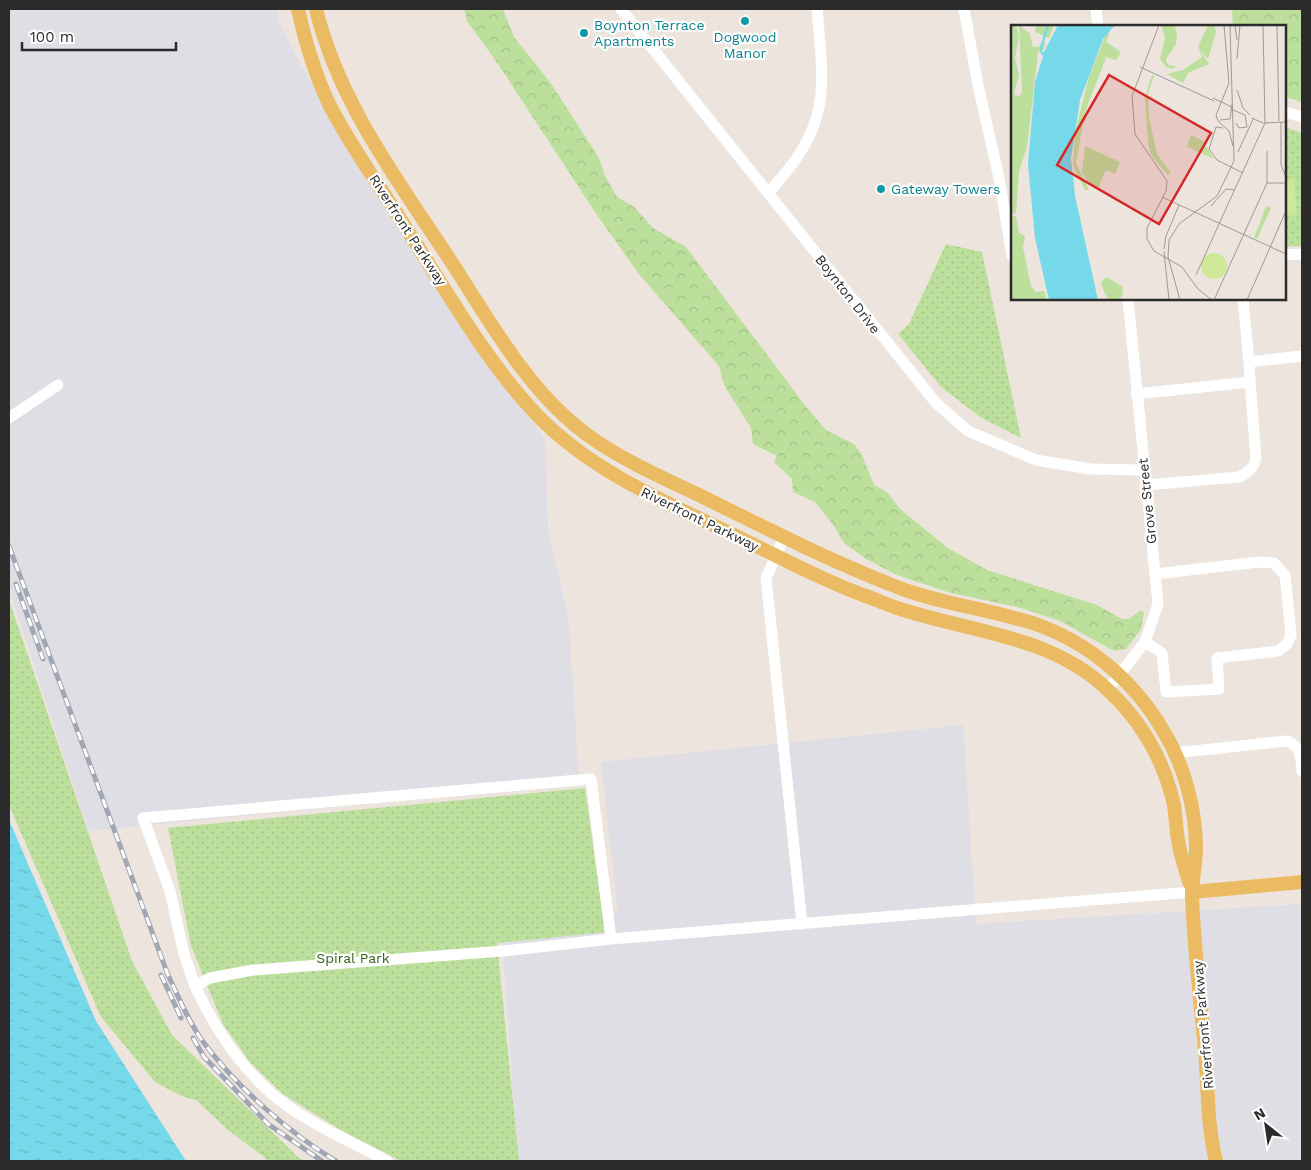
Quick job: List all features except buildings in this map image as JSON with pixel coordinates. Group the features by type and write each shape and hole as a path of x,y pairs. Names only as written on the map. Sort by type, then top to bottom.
{"main road":[{"name":"Riverfront Parkway","path":"298,9 312,63 330,104 353,144 485,348 512,386 539,417 596,463 636,488 845,588 906,611 1026,641 1056,653 1084,669 1135,718 1152,746 1166,779 1174,807 1179,847 1192,892"},
{"name":"Riverfront Parkway","path":"316,9 338,76 377,148 497,332 527,374 554,404 585,433 622,457 837,564 904,590 1035,624 1078,642 1098,656 1119,675 1146,705 1165,733 1183,773 1191,807 1196,847 1192,892 1215,1160"},
{"path":"1192,892 1302,882"}],"street":[{"name":"Boynton Drive","path":"621,9 936,403 968,431 1036,460 1090,469 1144,470"},
{"path":"768,193 793,166 809,139 819,115 822,62 817,9"},
{"path":"964,9 978,85 999,178 1011,250"},
{"path":"1096,9 1098,25"},
{"path":"306,38 323,34"},
{"path":"1286,112 1302,118"},
{"path":"1286,255 1302,254"},
{"name":"Grove Street","path":"1108,690 1145,642 1158,604 1128,300"},
{"path":"1146,485 1239,476 1248,472 1254,466 1256,458 1243,300"},
{"path":"1249,362 1302,356"},
{"path":"1136,394 1250,382"},
{"path":"9,418 58,385"},
{"path":"784,537 766,578 802,924"},
{"path":"1145,642 1162,654 1166,692 1219,690 1217,658 1278,651 1287,644 1290,635 1285,575 1274,563 1259,562 1155,574"},
{"path":"1174,753 1286,741 1294,744 1299,750 1302,771"},
{"path":"386,1161 320,1126 272,1094 251,1072 220,1032 195,986 184,954 170,890 143,818 591,779 610,939"},
{"path":"195,986 210,978 253,970 503,951 610,939 1192,892"}],"shaded area":[{"path":"9,9 277,9 279,22 300,64 466,332 545,439 548,529 569,622 579,783 89,831 9,590"},
{"path":"963,725 976,924 1302,904 1302,1161 518,1161 502,938 580,916 618,913 601,762"}],"green space":[{"path":"464,9 503,9 514,37 550,82 599,158 605,176 617,197 634,207 653,228 686,247 807,408 826,430 854,444 862,455 874,485 887,492 900,509 948,548 987,570 1097,605 1122,619 1129,619 1141,610 1144,613 1141,629 1126,649 1114,651 1060,621 1021,608 951,593 897,575 866,559 844,543 834,526 815,502 793,492 792,479 774,462 777,456 753,444 751,428 724,385 719,366 638,273 595,212 496,61 467,21"},
{"path":"1232,9 1302,9 1302,102 1286,97 1286,25 1233,25"},
{"path":"1286,127 1302,133 1302,246 1286,247"},
{"path":"1294,179 1297,215 1286,216 1286,180"},
{"path":"946,244 982,252 1021,438 980,417 941,387 898,334 909,324"},
{"path":"9,600 132,961 172,1035 299,1158 306,1161 269,1161 227,1129 196,1100 181,1096 155,1082 101,1017 9,805"},
{"name":"Spiral Park","path":"585,788 605,932 497,943 519,1161 401,1161 339,1129 283,1094 250,1062 223,1024 191,946 168,828"}],"water":[{"path":"9,820 96,1021 186,1161 9,1161"}],"railway":[{"path":"9,546 168,975 189,1019 217,1060 248,1092 282,1123 336,1161"},
{"path":"16,584 43,659"},
{"path":"161,975 181,1018"},
{"path":"193,1038 204,1057 268,1124 322,1161"}],"place":[{"name":"Dogwood Manor","path":"745,21"},
{"name":"Boynton Terrace Apartments","path":"584,33"},
{"name":"Gateway Towers","path":"881,189"}]}
